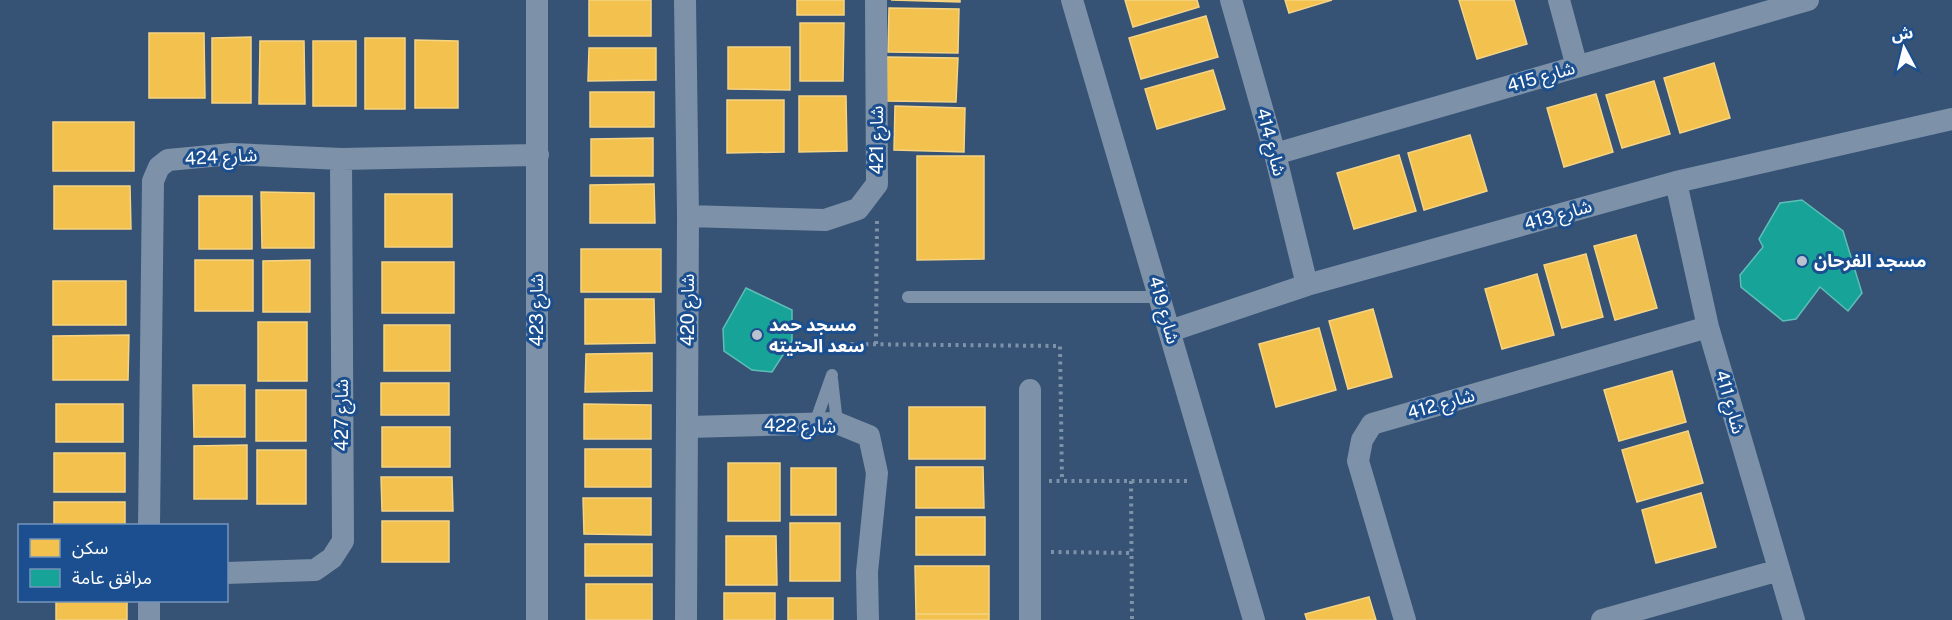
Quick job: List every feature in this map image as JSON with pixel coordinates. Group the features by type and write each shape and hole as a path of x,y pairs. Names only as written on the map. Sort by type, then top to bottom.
{"street":[{"name":"شارع 423","path":"537,0 537,620"},
{"name":"شارع 420","path":"685,0 688,216 686,620"},
{"name":"شارع 421","path":"688,216 825,220 858,209 877,184 876,0"},
{"name":"شارع 419","path":"1072,0 1254,620"},
{"name":"شارع 414","path":"1231,0 1275,154 1307,285"},
{"path":"1560,0 1577,67"},
{"name":"شارع 415","path":"1275,154 1805,0"},
{"name":"شارع 413","path":"1170,331 1307,285 1676,182 1952,119"},
{"name":"شارع 424","path":"149,524 153,181 159,167 168,160 232,154 340,159 538,155"},
{"name":"شارع 427","path":"228,573 315,570 332,558 343,541 340,159"},
{"name":"شارع 411","path":"1676,182 1708,327 1794,620"},
{"name":"شارع 412","path":"1405,620 1358,461 1362,440 1372,424 1708,327"},
{"path":"1029,620 1030,390"},
{"name":"شارع 422","path":"688,427 826,423 868,436 877,473 867,572 868,620"},
{"path":"1602,620 1779,570"},
{"path":"149,602 149,620"}],"lane":[{"path":"908,297 1160,297"}],"path":[{"path":"876,344 877,219"},
{"path":"843,344 1060,346 1062,481"},
{"path":"1030,481 1214,482"},
{"path":"1131,481 1132,620"},
{"path":"1030,551 1132,553"}],"building: سكن":[{"path":"589,0 651,0 651,36 589,36"},
{"path":"797,0 844,0 844,15 797,15"},
{"path":"891,0 960,0 960,2"},
{"path":"1125,0 1197,0 1199,7 1133,27"},
{"path":"1285,0 1332,0 1289,13"},
{"path":"1459,0 1514,0 1527,44 1477,59"},
{"path":"889,8 959,9 958,53 888,52"},
{"path":"1206,16 1218,57 1141,79 1129,38"},
{"path":"800,23 844,23 843,81 800,81"},
{"path":"149,33 204,33 205,98 149,98"},
{"path":"251,37 251,103 212,103 212,38"},
{"path":"365,38 405,38 405,109 365,109"},
{"path":"415,40 458,41 458,108 415,108"},
{"path":"260,41 304,41 305,104 259,104"},
{"path":"313,41 356,41 356,106 313,106"},
{"path":"728,47 790,47 790,90 728,89"},
{"path":"589,48 656,48 656,80 588,81"},
{"path":"887,57 958,58 956,102 886,101"},
{"path":"1714,63 1730,118 1680,133 1664,78"},
{"path":"1213,70 1225,109 1157,129 1145,89"},
{"path":"1654,81 1670,134 1622,148 1606,95"},
{"path":"590,92 654,92 654,127 590,127"},
{"path":"1596,94 1613,152 1564,167 1547,108"},
{"path":"799,96 846,96 847,151 799,152"},
{"path":"727,100 784,100 784,152 727,153"},
{"path":"895,106 965,108 964,152 894,150"},
{"path":"53,122 134,122 134,171 53,171"},
{"path":"1470,135 1487,191 1424,210 1408,153"},
{"path":"653,138 653,176 591,176 591,139"},
{"path":"1399,155 1416,211 1354,229 1337,173"},
{"path":"917,156 984,156 984,259 917,260"},
{"path":"654,184 655,223 590,223 590,185"},
{"path":"54,186 130,186 131,229 54,229"},
{"path":"261,192 314,193 314,248 262,248"},
{"path":"385,194 452,194 452,247 385,247"},
{"path":"199,196 252,196 252,249 199,249"},
{"path":"1636,235 1657,308 1615,320 1594,246"},
{"path":"581,249 661,249 661,292 581,292"},
{"path":"1586,254 1603,317 1562,328 1544,265"},
{"path":"195,260 253,260 253,311 195,311"},
{"path":"310,260 310,312 263,312 263,261"},
{"path":"382,262 454,262 454,313 382,313"},
{"path":"1537,274 1554,335 1502,349 1485,289"},
{"path":"53,281 126,281 126,325 53,325"},
{"path":"585,299 654,299 655,343 585,344"},
{"path":"1373,309 1392,377 1348,389 1329,321"},
{"path":"258,322 307,322 307,381 258,381"},
{"path":"384,325 450,325 450,371 384,371"},
{"path":"1319,328 1336,390 1276,407 1259,344"},
{"path":"129,335 128,380 53,380 53,336"},
{"path":"652,353 652,391 585,392 586,354"},
{"path":"1672,371 1686,422 1619,441 1604,390"},
{"path":"381,383 449,383 449,415 381,415"},
{"path":"193,385 245,385 245,437 194,437"},
{"path":"256,390 306,390 306,441 256,441"},
{"path":"56,404 123,404 123,442 56,442"},
{"path":"584,404 651,405 651,439 584,439"},
{"path":"909,407 985,407 985,459 909,459"},
{"path":"382,427 450,427 450,467 382,467"},
{"path":"1688,431 1703,483 1637,502 1622,450"},
{"path":"247,445 247,499 194,499 194,446"},
{"path":"585,449 651,449 651,487 585,487"},
{"path":"257,450 306,450 306,504 257,504"},
{"path":"54,453 125,453 125,492 54,492"},
{"path":"728,463 780,463 780,521 728,521"},
{"path":"916,467 983,467 984,508 916,508"},
{"path":"791,468 836,468 836,515 791,515"},
{"path":"381,477 452,477 453,511 382,511"},
{"path":"1701,493 1716,547 1656,563 1642,510"},
{"path":"583,498 651,498 651,535 584,534"},
{"path":"54,502 125,502 125,524 54,524"},
{"path":"916,517 985,517 985,555 916,555"},
{"path":"382,521 449,521 449,562 382,562"},
{"path":"790,523 840,523 840,581 790,581"},
{"path":"726,536 776,536 777,585 726,585"},
{"path":"585,544 652,544 652,576 585,576"},
{"path":"915,566 989,566 989,614 916,614"},
{"path":"586,584 652,584 652,620 586,620"},
{"path":"724,593 775,593 775,620 724,620"},
{"path":"1369,597 1376,620 1307,620 1305,614"},
{"path":"788,598 833,598 833,620 788,620"},
{"path":"56,602 127,602 127,620 56,620"},
{"path":"916,614 989,614 989,620 916,620"}],"building: مرافق عامة":[{"name":"مسجد الفرحان","path":"1802,200 1843,231 1862,293 1848,311 1820,287 1796,319 1783,321 1741,287 1740,275 1763,247 1759,239 1780,203"},
{"name":"مسجد حمد سعد الحتيته","path":"746,288 792,310 792,341 772,372 752,370 724,351 723,329"}],"place":[{"name":"مسجد الفرحان","path":"1802,261"},
{"name":"مسجد حمد سعد الحتيته","path":"757,335"}]}
